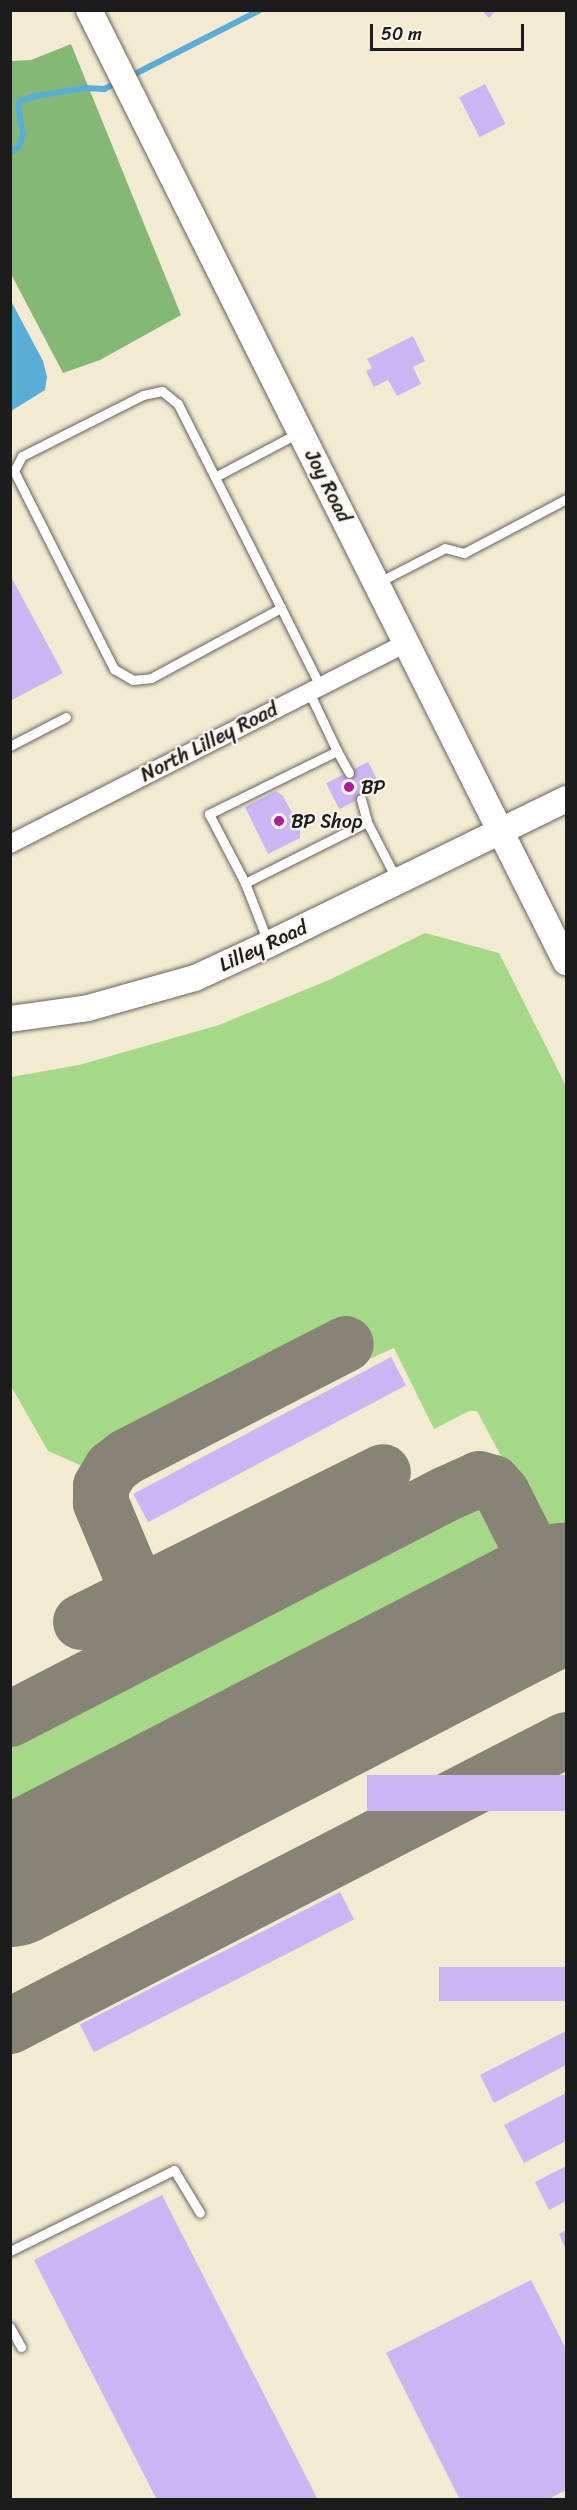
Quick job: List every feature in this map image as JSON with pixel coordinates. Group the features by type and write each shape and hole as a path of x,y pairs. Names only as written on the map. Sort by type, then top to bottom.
{"street":[{"name":"Joy Road","path":"89,10 567,962"},
{"name":"North Lilley Road","path":"10,844 408,642"},
{"path":"501,832 567,800"},
{"name":"Lilley Road","path":"10,1019 88,1008 195,978 501,832"}],"lane":[{"path":"281,608 151,678 133,680 114,669 14,471 22,456 143,395 162,391 178,404 281,608 315,689 337,751 349,772"},
{"path":"215,477 300,432"},
{"path":"377,583 445,548 464,553 567,499"},
{"path":"10,746 66,717"},
{"path":"269,944 245,883 209,814 337,751"},
{"path":"361,799 367,822 397,880"},
{"path":"245,883 367,822"},
{"path":"10,2251 174,2170 200,2213"},
{"path":"10,2327 21,2347"}],"green space":[{"path":"71,44 181,315 100,360 63,373 11,274 10,61 31,60"},
{"path":"425,933 499,953 566,1086 566,1544 552,1552 477,1411 469,1411 434,1429 394,1348 365,1361 348,1328 336,1332 101,1454 93,1465 80,1465 48,1451 11,1386 11,1077 79,1065 219,1025 329,980"},
{"path":"480,1505 503,1532 513,1559 501,1579 11,1831 11,1735 447,1511"}],"water":[{"path":"11,301 43,361 47,377 45,390 11,411"}],"building":[{"path":"481,10 496,10 489,18"},
{"path":"485,84 505,124 480,137 459,97"},
{"path":"413,336 425,361 413,367 421,384 397,396 388,380 374,387 366,371 372,368 367,359"},
{"path":"10,575 63,673 10,701"},
{"path":"368,762 381,788 339,809 326,783"},
{"path":"276,791 283,796 300,828 300,838 268,854 245,807"},
{"path":"391,1357 406,1385 148,1522 133,1494"},
{"path":"367,1775 566,1775 566,1811 367,1811"},
{"path":"340,1892 354,1920 94,2052 80,2025"},
{"path":"439,1967 566,1967 566,2001 439,2001"},
{"path":"566,2031 566,2065 494,2103 480,2075"},
{"path":"566,2093 566,2141 524,2163 504,2125"},
{"path":"566,2166 566,2201 549,2210 535,2182"},
{"path":"162,2195 318,2500 157,2500 34,2260"},
{"path":"566,2230 566,2250 559,2234"},
{"path":"531,2280 566,2349 566,2490 547,2500 460,2500 386,2353"}],"waterway":[{"path":"129,77 260,10"},
{"path":"10,153 19,146 23,134 18,109 20,101 35,96 85,88 104,89 117,83"}],"taxiway":[{"path":"139,1594 101,1503 101,1486 112,1468 126,1457 346,1344"},
{"path":"81,1622 383,1472"},
{"path":"10,1719 479,1479 493,1483 502,1493 566,1619"},
{"path":"10,2026 566,1740"}],"runway":[{"path":"10,1878 563,1592"}],"place":[{"name":"BP","path":"349,787"},
{"name":"BP Shop","path":"279,821"}]}
